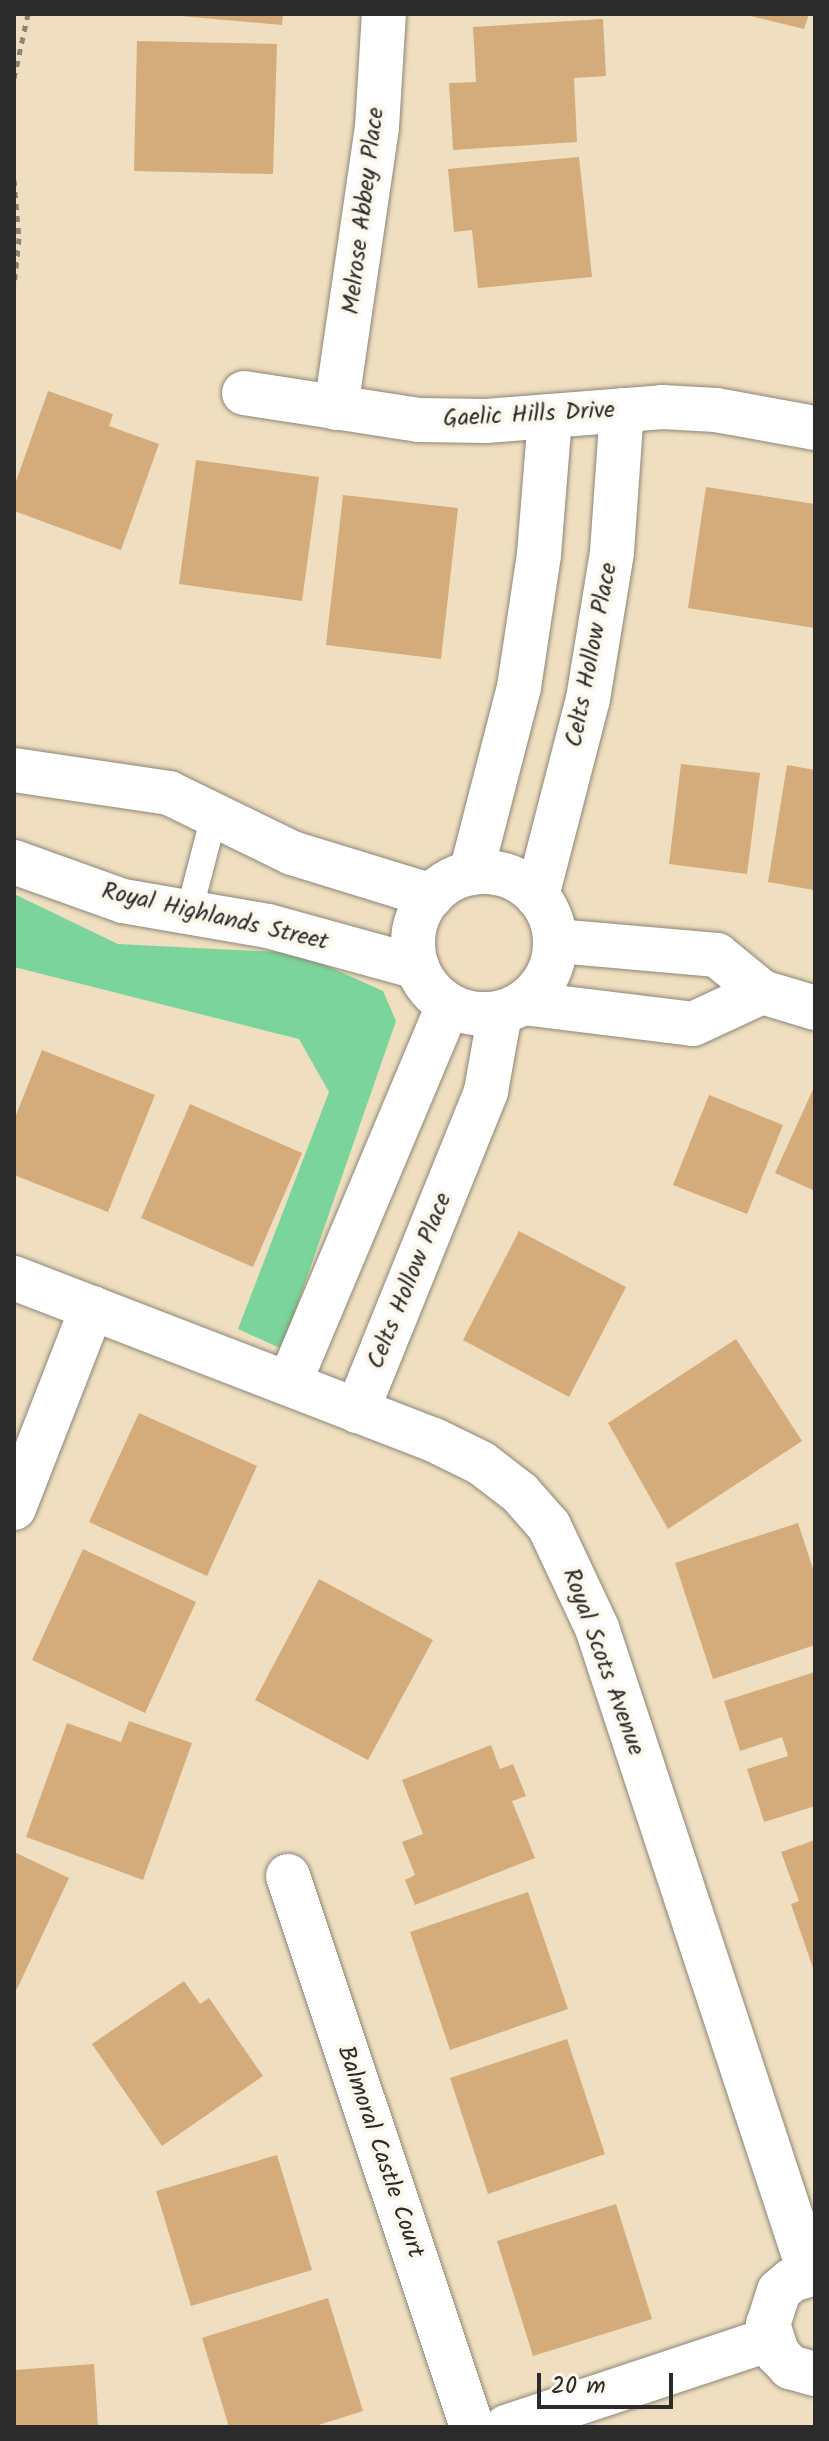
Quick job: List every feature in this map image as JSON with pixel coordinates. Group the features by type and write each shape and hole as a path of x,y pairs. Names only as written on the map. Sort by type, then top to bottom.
{"street":[{"name":"Melrose Abbey Place","path":"336,408 373,156 384,14"},
{"name":"Gaelic Hills Drive","path":"244,393 419,420 550,416 622,410 716,410 815,428"},
{"name":"Celts Hollow Place","path":"537,896 588,699 612,552 622,410"},
{"path":"471,873 519,687 539,554 550,416"},
{"path":"14,770 169,793 215,812 292,853 432,896"},
{"name":"Royal Highlands Street","path":"14,862 123,901 282,930 417,967"},
{"path":"512,1008 541,987 556,941 550,916 537,896 507,876 471,873 432,896 415,929 417,967 429,988 448,1005 482,1015 512,1008 693,1024 762,992"},
{"path":"556,941 717,955 762,992 815,1008"},
{"path":"289,1384 448,1005"},
{"name":"Celts Hollow Place","path":"357,1411 486,1091 512,1008"},
{"name":"Royal Scots Avenue","path":"14,1278 289,1384 481,1463 520,1493 555,1538 597,1628 812,2274"},
{"path":"14,1508 92,1308"},
{"name":"Balmoral Castle Court","path":"288,1876 472,2427"},
{"path":"812,2274 779,2291 770,2307 770,2339 790,2367 815,2374"},
{"path":"506,2427 770,2339"}],"lane":[{"path":"189,912 215,812"}],"path":[{"path":"14,78 28,14"},
{"path":"14,180 19,238 14,286"}],"green space":[{"path":"14,894 118,944 298,953 383,991 396,1021 282,1349 238,1329 329,1092 299,1039 14,967"}],"building":[{"path":"158,14 283,14 282,25"},
{"path":"742,14 809,14 804,29"},
{"path":"603,19 606,76 574,78 577,142 453,150 449,83 476,82 473,27"},
{"path":"137,41 277,44 273,174 134,171"},
{"path":"579,157 592,277 478,288 472,230 454,232 448,169"},
{"path":"48,391 113,414 109,426 159,444 121,550 14,511 14,487"},
{"path":"196,460 319,477 302,601 179,584"},
{"path":"706,487 815,504 815,628 688,608"},
{"path":"343,495 458,508 441,659 326,645"},
{"path":"681,764 760,773 747,874 669,864"},
{"path":"787,765 815,770 814,890 768,882"},
{"path":"42,1050 155,1095 108,1212 14,1175 14,1120"},
{"path":"815,1085 815,1191 775,1173"},
{"path":"709,1095 783,1125 747,1214 673,1185"},
{"path":"190,1104 302,1153 253,1267 141,1218"},
{"path":"519,1231 626,1287 569,1397 463,1340"},
{"path":"736,1339 802,1441 668,1529 608,1423"},
{"path":"139,1413 257,1466 207,1576 89,1522"},
{"path":"798,1523 815,1575 815,1645 713,1679 675,1563"},
{"path":"83,1549 196,1602 145,1713 32,1660"},
{"path":"319,1579 433,1640 368,1760 255,1700"},
{"path":"815,1672 815,1806 764,1822 747,1769 788,1756 782,1737 740,1751 724,1701"},
{"path":"129,1721 192,1743 143,1880 26,1837 67,1723 121,1742"},
{"path":"491,1745 500,1769 513,1764 526,1796 512,1801 535,1858 415,1905 405,1880 415,1875 402,1842 423,1834 402,1780"},
{"path":"815,1840 813,1968 791,1904 799,1901 781,1852"},
{"path":"14,1852 69,1878 17,1989 14,1988"},
{"path":"528,1892 568,2009 450,2050 410,1932"},
{"path":"184,1981 200,2004 209,1998 263,2076 162,2146 92,2044"},
{"path":"567,2039 605,2154 488,2194 450,2078"},
{"path":"277,2155 312,2270 191,2306 156,2191"},
{"path":"616,2204 652,2319 533,2356 497,2241"},
{"path":"328,2298 363,2411 312,2427 229,2427 202,2338"},
{"path":"94,2364 98,2427 14,2427 14,2370"}]}
